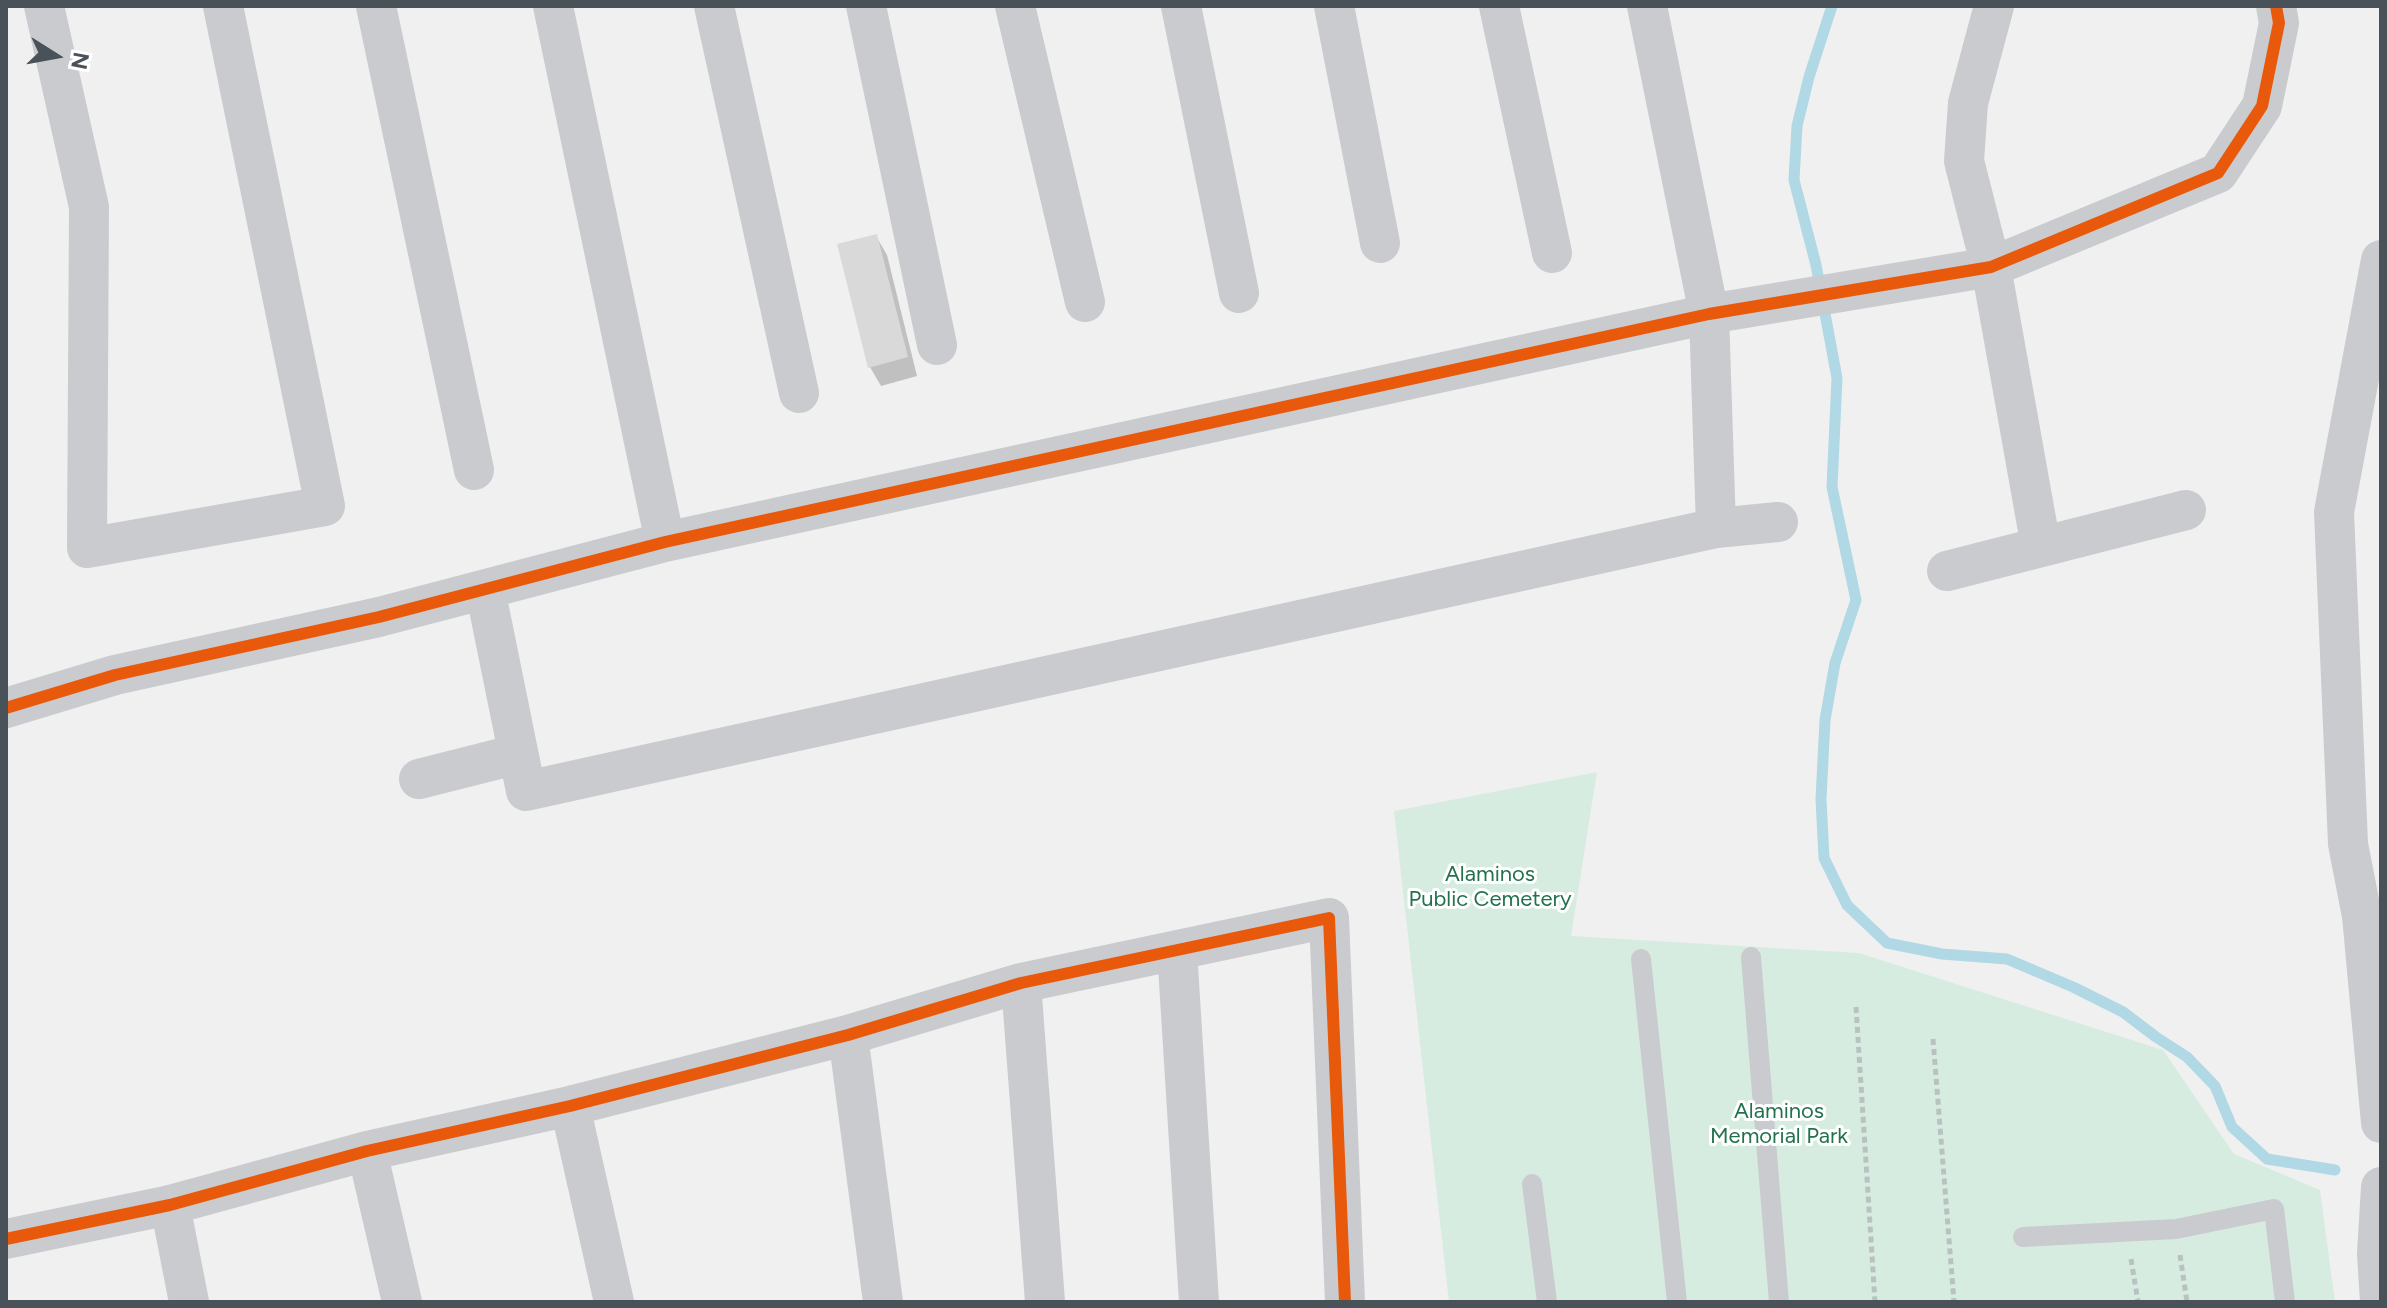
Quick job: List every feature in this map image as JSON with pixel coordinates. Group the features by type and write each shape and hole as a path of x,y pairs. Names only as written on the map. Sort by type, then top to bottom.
{"street":[{"path":"44,6 89,207 87,548 325,506 223,6"},
{"path":"376,6 474,470"},
{"path":"553,6 665,542"},
{"path":"714,6 799,393"},
{"path":"866,6 937,345"},
{"path":"1015,6 1085,302"},
{"path":"1181,6 1239,293"},
{"path":"1334,6 1380,243"},
{"path":"1499,6 1552,253"},
{"path":"1647,6 1709,314 1716,528"},
{"path":"1994,6 1968,103 1964,161 1991,267 2041,547"},
{"path":"6,708 115,675 379,617 665,542 1709,314 1991,267 2218,173 2262,106 2279,23 2276,6"},
{"path":"2381,260 2334,512 2348,844 2372,904 2381,1123"},
{"path":"1947,571 2186,510"},
{"path":"485,589 526,791 1716,528 1778,522"},
{"path":"419,779 518,754"},
{"path":"6,1239 170,1205 367,1151 570,1106 848,1035 1021,983 1329,918 1345,1302"},
{"path":"1177,950 1199,1302"},
{"path":"1021,983 1045,1302"},
{"path":"848,1035 883,1302"},
{"path":"570,1106 614,1302"},
{"path":"367,1151 402,1302"},
{"path":"2380,1302 2377,1254 2381,1187"},
{"path":"170,1205 189,1302"}],"lane":[{"path":"1751,957 1779,1302"},
{"path":"1641,959 1677,1302"},
{"path":"1532,1184 1547,1302"},
{"path":"2023,1237 2176,1229 2274,1209 2285,1302"}],"path":[{"path":"1856,1007 1875,1302"},
{"path":"1933,1039 1954,1302"},
{"path":"2176,1229 2187,1302"},
{"path":"2127,1233 2138,1302"}],"green space":[{"name":"Alaminos Memorial Park","path":"1597,772 1571,936 1859,953 2163,1050 2234,1154 2320,1190 2335,1302 1449,1302 1394,811"}],"building":[{"path":"877,234 908,357 868,368 837,244"}],"waterway":[{"path":"1832,6 1797,126 1794,180 1816,265 1837,378 1832,487 1856,600 1835,663 1825,720 1821,799 1824,858 1847,905 1887,943 1942,954 2007,959 2123,1012 2187,1057 2215,1086 2232,1127 2267,1159 2335,1170"}],"cycle path":[{"path":"6,708 115,675 379,617 665,542 1709,314 1991,267 2218,173 2262,106 2279,23 2276,6"},
{"path":"6,1239 170,1205 367,1151 570,1106 848,1035 1021,983 1329,918 1345,1302"}],"park label":[{"name":"Alaminos Public Cemetery","path":"1490,888"}]}
